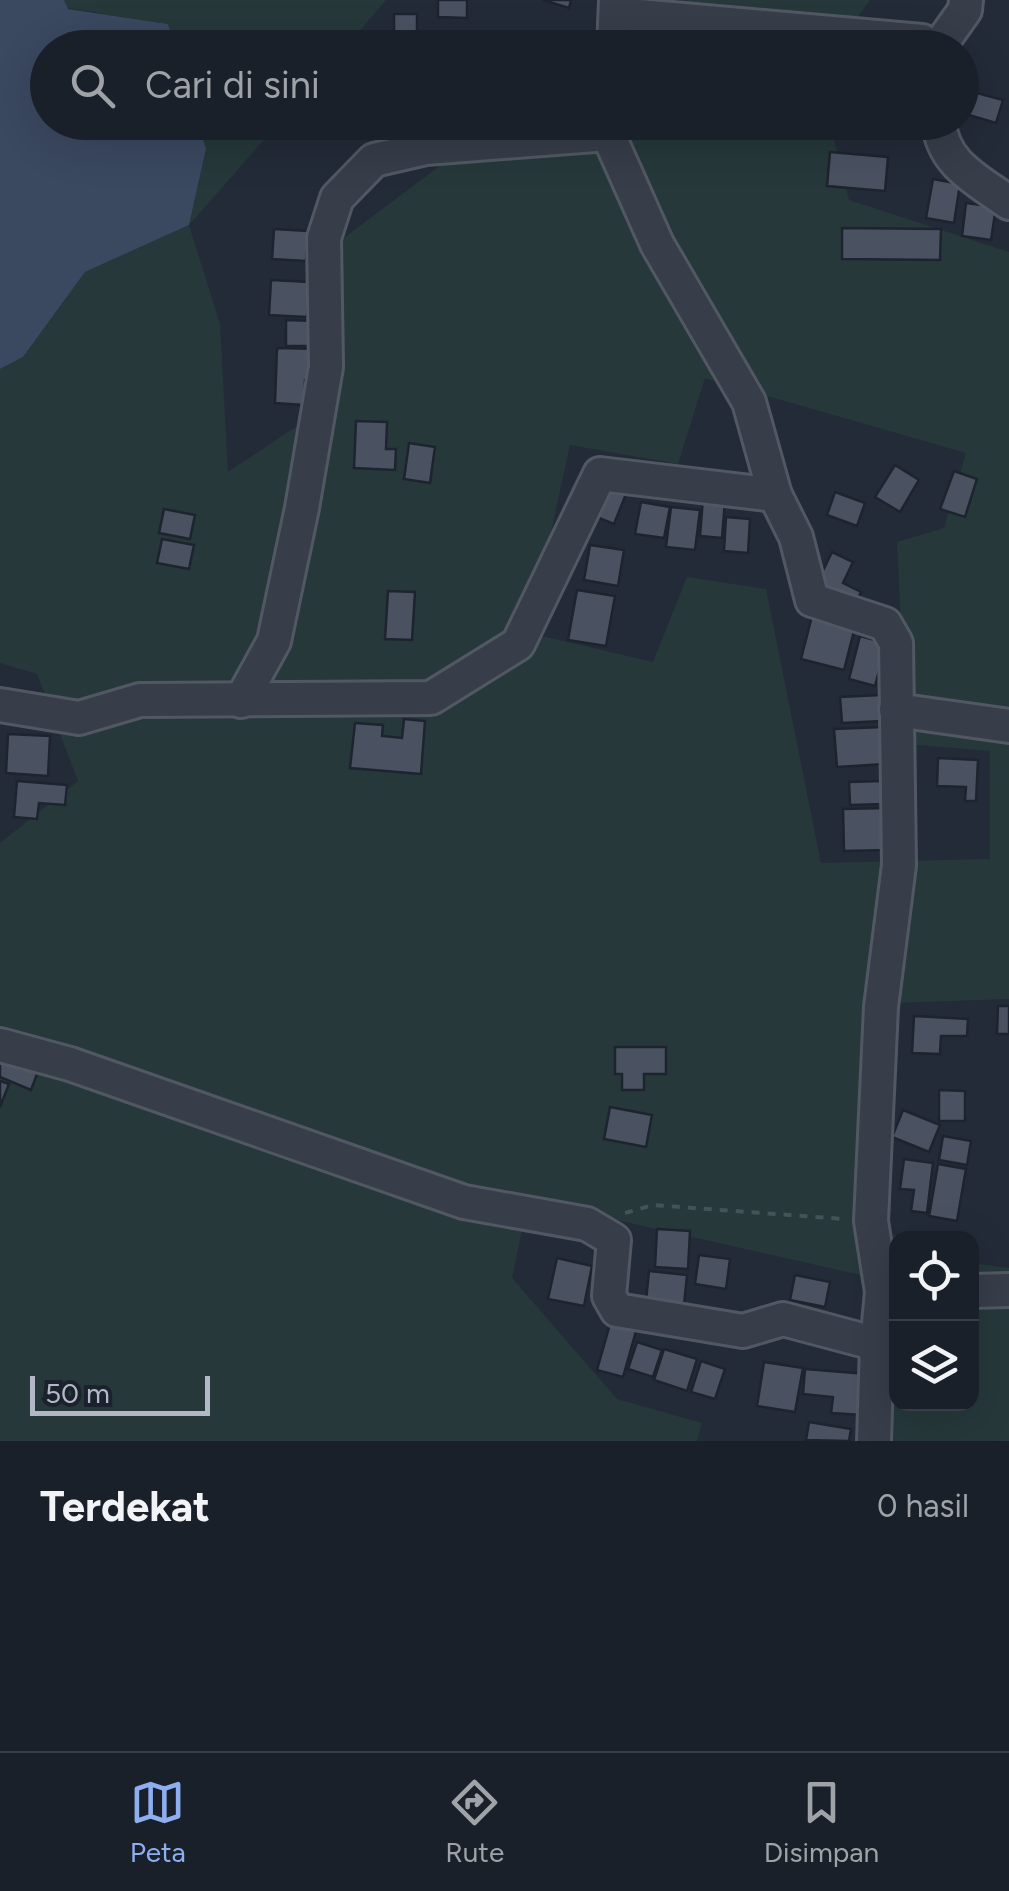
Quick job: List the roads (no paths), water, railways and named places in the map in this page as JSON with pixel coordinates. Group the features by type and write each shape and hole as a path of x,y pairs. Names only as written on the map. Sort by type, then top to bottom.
{"street":[{"path":"951,30 965,10 966,0"},
{"path":"616,7 823,30"},
{"path":"242,701 274,641 302,508 326,366 324,238 337,198 374,160 426,148 499,140"},
{"path":"613,140 657,244 750,402 775,495 796,537 812,600 885,624 896,642 899,865 881,1006 871,1221 889,1292 877,1344 874,1441"},
{"path":"942,140 950,158 1009,203"},
{"path":"0,705 78,718 140,700 431,698 518,644 600,474 775,495"},
{"path":"896,710 1009,726"},
{"path":"0,1045 70,1064 464,1202 587,1224 614,1240 609,1296 617,1310 743,1330 783,1319 877,1344"},
{"path":"979,1291 1009,1290"}],"water":[{"path":"0,0 64,0 68,9 168,24 170,30 30,30 30,140 203,140 206,149 189,225 85,272 23,357 0,369"}]}
